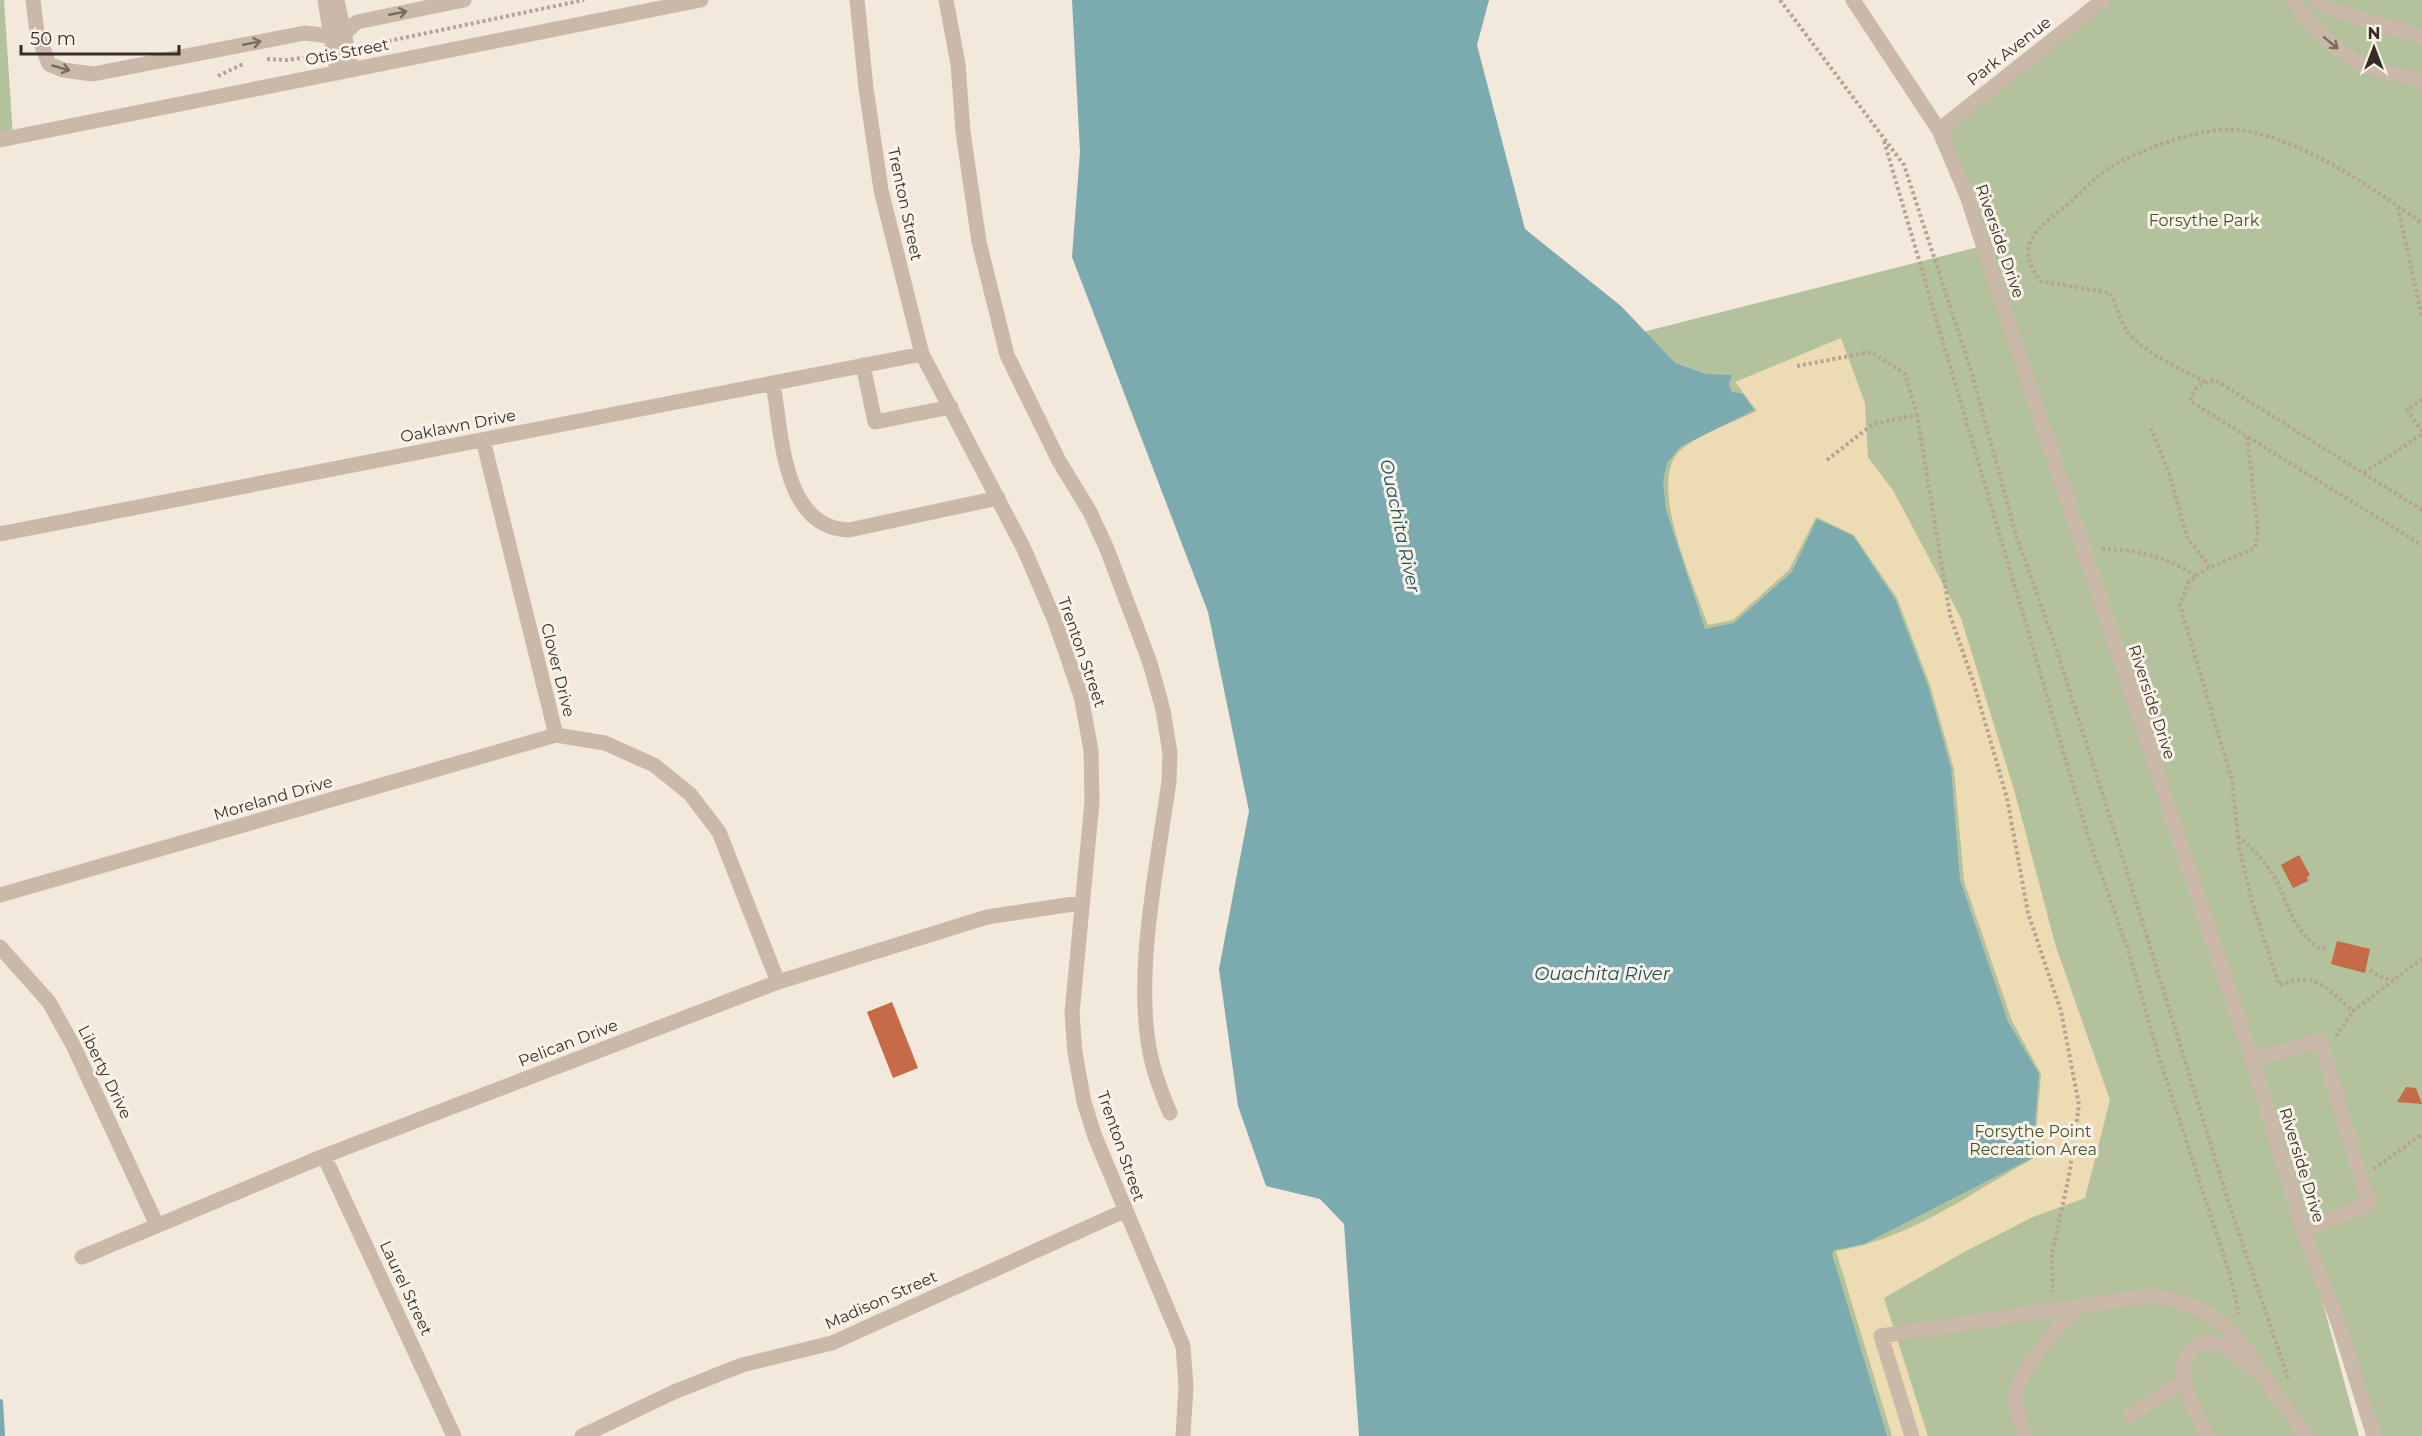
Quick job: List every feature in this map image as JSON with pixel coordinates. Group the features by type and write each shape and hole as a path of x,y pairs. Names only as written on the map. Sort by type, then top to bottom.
{"street":[{"path":"33,0 37,33 49,64 63,70 93,74 305,33 337,34 357,22 464,0"},
{"path":"325,0 337,34 344,71"},
{"path":"337,0 337,34"},
{"name":"Otis Street","path":"0,140 701,0"},
{"name":"Trenton Street","path":"857,0 866,88 881,190 922,354 1024,549 1055,621 1081,696 1091,750 1092,802 1080,903 1072,1013 1075,1053 1084,1102 1095,1137 1124,1211 1169,1309 1183,1346 1186,1386 1183,1436"},
{"path":"946,0 958,64 963,132 979,242 1006,355 1059,461 1090,512 1107,549 1150,663 1163,710 1170,753 1169,781 1146,959 1144,1001 1149,1053 1170,1113"},
{"name":"Riverside Drive","path":"1853,0 1939,130 1967,196 2252,1059 2303,1230 2338,1322 2374,1436"},
{"name":"Park Avenue","path":"1939,130 2103,0"},
{"path":"2292,0 2310,26 2337,48 2370,68 2422,82"},
{"path":"2316,0 2333,10 2422,37"},
{"name":"Oaklawn Drive","path":"0,534 922,354"},
{"path":"863,365 874,422 951,407"},
{"path":"773,383 796,499 812,518 831,530 849,530 998,498"},
{"name":"Clover Drive","path":"483,440 556,735 605,743 654,765 690,794 718,832 778,982"},
{"name":"Moreland Drive","path":"0,895 556,735"},
{"name":"Pelican Drive","path":"82,1257 324,1156 778,982 987,917 1080,903"},
{"name":"Liberty Drive","path":"0,947 49,1002 74,1045 157,1225"},
{"path":"2252,1059 2320,1041 2361,1178 2368,1204 2303,1230"},
{"name":"Laurel Street","path":"324,1156 454,1436"},
{"name":"Madison Street","path":"582,1436 674,1392 742,1365 832,1343 1124,1211"},
{"path":"1912,1436 1881,1336 2146,1296 2184,1301 2204,1310 2233,1331 2272,1390 2307,1436"},
{"path":"2025,1436 2015,1400 2027,1368 2045,1342 2077,1307"},
{"path":"2207,1436 2184,1381 2183,1363 2188,1350 2198,1344 2211,1343 2234,1353 2272,1390"},
{"path":"2130,1414 2184,1381"}],"path":[{"path":"364,46 584,0"},
{"path":"1780,0 1904,165 1972,374 2016,535 2106,805 2229,1204 2293,1392"},
{"path":"263,58 287,60 319,55"},
{"path":"210,78 250,60"},
{"path":"2205,381 2158,355 2127,331 2120,310 2109,293 2040,281 2029,263 2030,242 2044,223 2105,171 2146,149 2189,136 2238,130 2281,142 2324,161 2422,223"},
{"path":"1882,136 2089,839 2130,956 2159,1057 2230,1275 2240,1318"},
{"path":"2398,206 2422,318"},
{"path":"1797,366 1871,352 1905,374 1917,415 1950,615 1974,684 2007,798 2028,913 2061,1011 2079,1105 2069,1176 2052,1254 2054,1311"},
{"path":"2422,510 2215,380 2205,381 2193,390 2190,401 2422,545"},
{"path":"2364,473 2422,432 2407,410 2422,399"},
{"path":"1827,460 1873,424 1917,415"},
{"path":"2151,428 2169,472 2187,537 2210,567"},
{"path":"2247,437 2258,530 2254,548 2210,567 2189,581 2180,605 2232,780 2237,836 2253,902 2279,985 2298,978 2321,983 2353,1011"},
{"path":"2101,549 2137,551 2187,569 2196,576"},
{"path":"2237,836 2257,852 2274,877 2301,934 2318,948 2328,947"},
{"path":"2324,1054 2353,1011 2422,959"},
{"path":"2370,970 2383,978 2395,980"},
{"path":"2361,1178 2422,1134"}],"green space":[{"path":"0,0 4,0 13,137 0,140"},
{"path":"2103,0 2422,0 2422,1436 2372,1436 2303,1230 2359,1436 1881,1436 1572,350 1978,247 1939,130"}],"sand":[{"path":"1841,338 1865,403 1868,457 1894,492 1961,618 2015,793 2056,947 2110,1100 2085,1198 2033,1217 1964,1252 1884,1298 1928,1436 1892,1436 1836,1251 1888,1237 1914,1226 2034,1158 2041,1074 2012,1021 1964,881 1954,769 1930,685 1897,598 1854,535 1816,517 1789,570 1733,620 1708,625 1676,533 1670,507 1668,483 1672,462 1683,448 1757,411 1735,382"}],"water":[{"name":"Ouachita River","path":"1072,0 1489,0 1477,45 1525,229 1621,306 1675,363 1706,374 1732,375 1729,385 1732,392 1743,394 1754,410 1680,447 1667,463 1663,481 1666,510 1705,629 1734,623 1792,572 1817,519 1853,536 1895,599 1928,686 1951,768 1960,880 2008,1022 2039,1074 2032,1158 1864,1244 1834,1250 1832,1254 1887,1436 1359,1436 1344,1224 1320,1199 1266,1186 1238,1106 1219,969 1249,811 1208,612 1072,257 1080,152"}],"building":[{"path":"2299,855 2310,875 2307,877 2308,881 2293,888 2281,865"},
{"path":"2337,941 2370,949 2365,973 2331,964"},
{"path":"892,1002 918,1068 893,1078 867,1012"},
{"path":"2406,1087 2416,1088 2422,1104 2397,1102"}],"waterway":[{"path":"0,1402 2,1436"}],"park label":[{"name":"Forsythe Park","path":"2204,220"},
{"name":"Forsythe Point Recreation Area","path":"2033,1140"}]}
